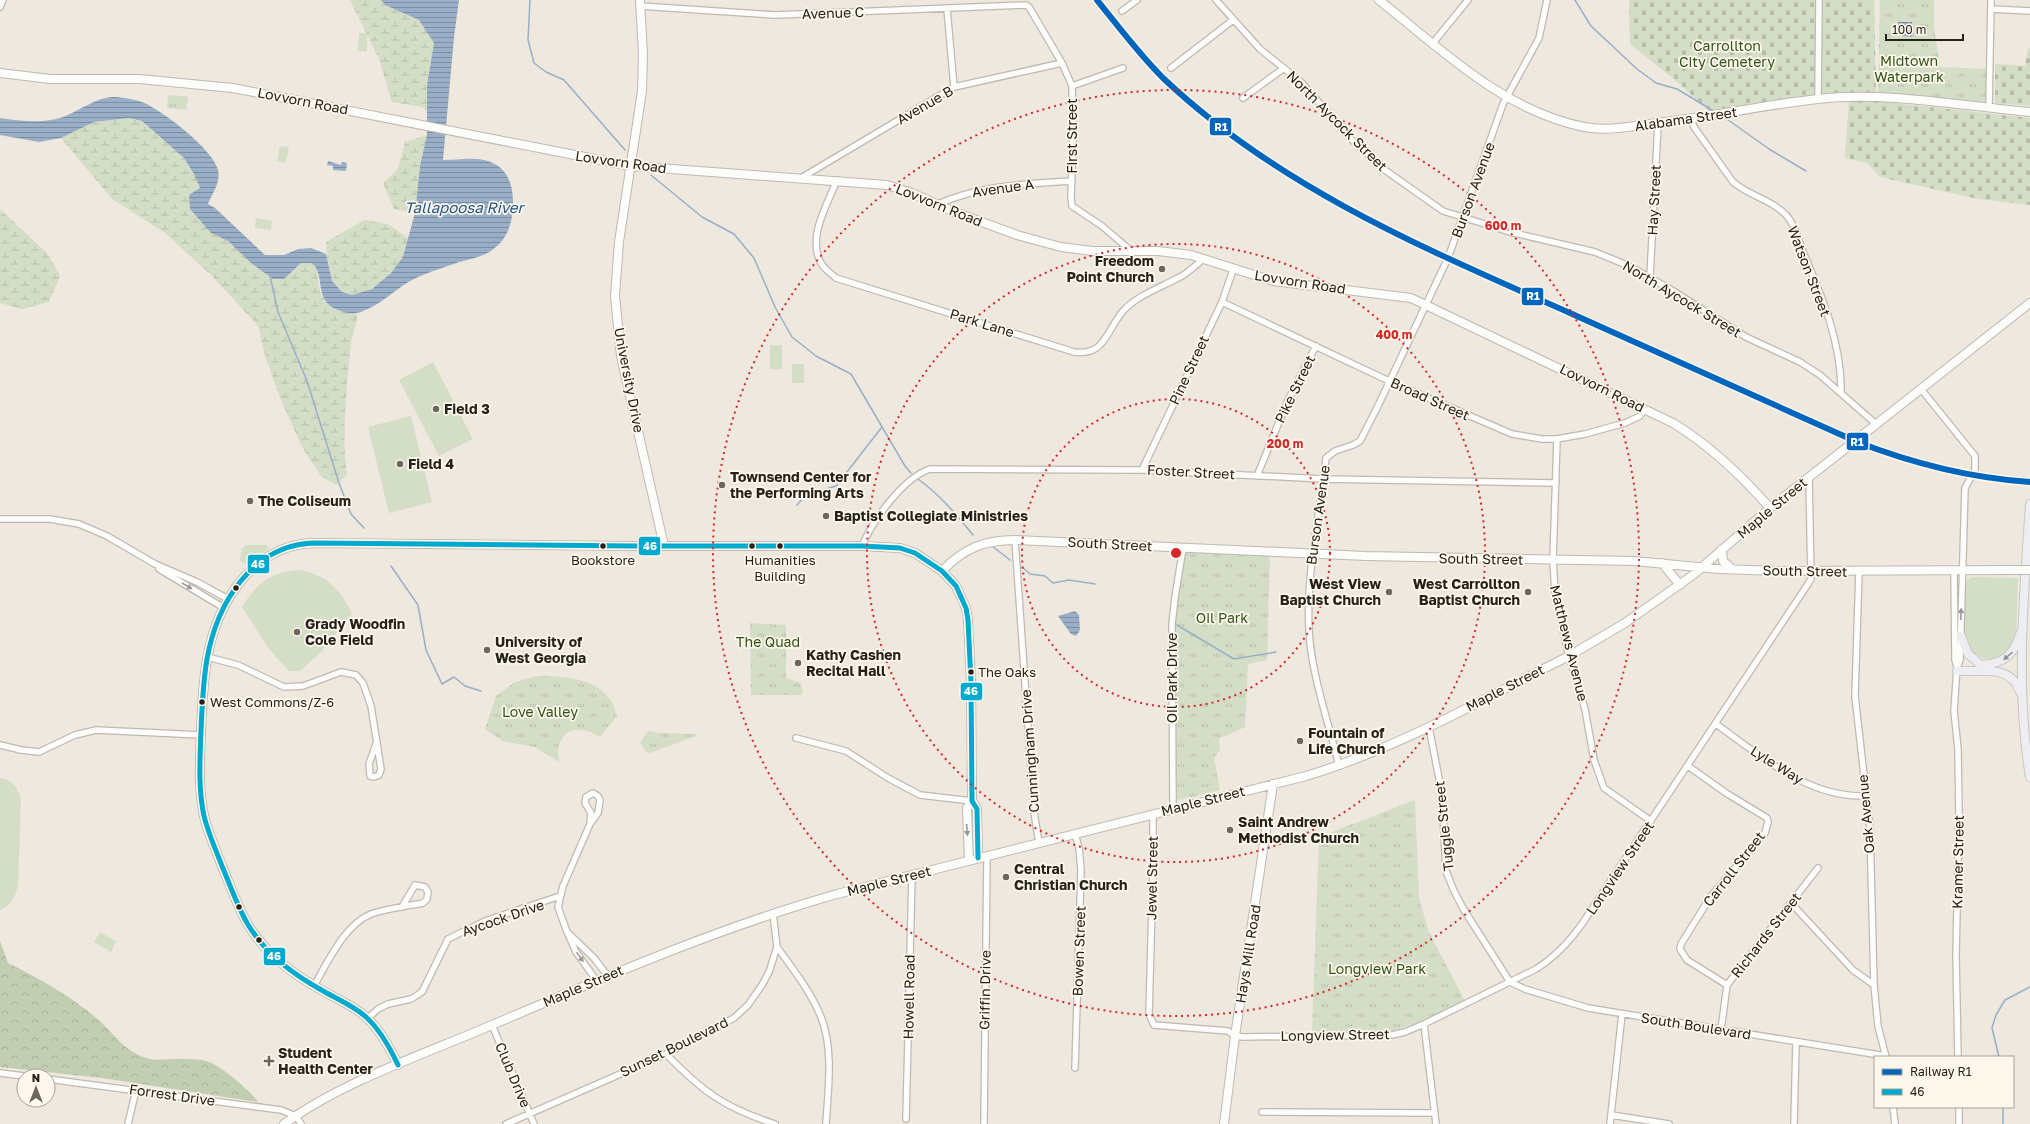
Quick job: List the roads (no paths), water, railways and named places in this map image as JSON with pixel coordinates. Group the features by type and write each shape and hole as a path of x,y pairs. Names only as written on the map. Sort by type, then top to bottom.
{"main road":[{"path":"2030,504 2022,700 2026,754 2030,777"},
{"path":"1957,669 1997,663 2009,656 2016,646 2024,622"},
{"path":"1961,636 1968,654 1981,665"},
{"path":"1957,669 2005,673 2016,682 2022,700"}],"street":[{"path":"0,7 3,0"},
{"path":"1122,11 1137,0"},
{"name":"North Aycock Street","path":"1216,0 1260,49 1301,82 1348,136 1382,168 1443,211 1463,218 1596,252 1629,266 1650,277 1752,341 1800,362 1820,375 1876,424"},
{"name":"Alabama Street","path":"1379,0 1481,82 1507,98 1555,118 1584,127 1606,129 1658,124 1818,99 1852,96 1878,97 2030,112"},
{"path":"1433,43 1468,0"},
{"name":"Burson Avenue","path":"1339,766 1328,727 1310,640 1309,600 1312,553 1324,480 1326,458 1335,451 1353,445 1360,440 1426,304 1448,258 1507,98 1539,38 1547,0"},
{"path":"1818,99 1819,0"},
{"path":"1989,108 1991,0"},
{"name":"Avenue C","path":"640,3 775,15 1026,5"},
{"name":"University Drive","path":"640,3 643,54 642,91 616,262 617,323 621,356 664,546"},
{"name":"First Street","path":"1026,5 1062,63 1072,86 1073,136 1070,198 1072,206 1114,235 1130,250"},
{"path":"947,9 954,87"},
{"path":"1991,9 2030,11"},
{"path":"1171,68 1233,20"},
{"name":"Avenue B","path":"801,178 954,87 1062,63"},
{"path":"1072,86 1122,68"},
{"path":"1243,98 1284,68"},
{"name":"Lovvorn Road","path":"0,73 50,79 138,79 233,88 415,122 631,166 887,184 912,193 936,205 1017,235 1062,247 1092,251 1158,251 1191,255 1233,270 1273,281 1401,296 1426,304 1645,408 1673,423 1710,448 1727,463 1770,508"},
{"name":"Watson Street","path":"1691,119 1694,126 1733,182 1774,206 1788,217 1822,297 1835,342 1841,393"},
{"name":"Hay Street","path":"1650,277 1658,124"},
{"name":"Park Lane","path":"837,180 815,238 815,248 821,264 836,278 1074,352 1088,353 1097,349 1124,310 1161,286 1178,279 1203,259"},
{"name":"Avenue A","path":"936,205 956,196 994,187 1072,180"},
{"name":"Pine Street","path":"1142,470 1222,302 1233,270"},
{"name":"Broad Street","path":"1222,302 1389,380 1512,434 1542,439 1557,439 1585,434 1625,423 1640,416 1645,408"},
{"name":"Maple Street","path":"284,1124 325,1098 398,1065 607,975 773,913 837,894 1339,766 1381,749 1428,727 1569,656 1612,631 1680,585 1770,508 2030,303"},
{"name":"Pike Street","path":"1257,476 1288,400 1316,346"},
{"path":"1921,389 1974,456 1975,470 1965,488 1958,570"},
{"name":"Matthews Avenue","path":"1557,439 1553,560 1555,594 1569,656 1585,709 1594,760 1604,788 1651,821"},
{"name":"Foster Street","path":"862,546 866,536 877,520 910,480 920,472 930,469 1142,470 1324,480 1556,483"},
{"name":"Longview Street","path":"1235,1036 1243,1038 1392,1035 1405,1032 1510,982 1548,961 1574,936 1804,592 1811,579 1810,477"},
{"path":"0,519 50,519 79,524 106,536 155,564 197,582 228,599"},
{"name":"South Street","path":"942,571 960,554 975,545 995,540 1312,553 1662,563 1732,569 1811,571 2030,570"},
{"name":"Cunningham Drive","path":"1015,540 1035,819 1039,843"},
{"path":"398,1065 382,1035 368,1018 356,1009 294,974 273,956 256,937 242,913 211,837 205,817 200,772 201,735 207,657 218,620 228,599 247,573 262,559 277,550 302,543 862,546 890,547 908,550 922,556 942,571 958,591 966,608 968,620 972,732 972,802 977,809 983,857"},
{"name":"Oil Park Drive","path":"1172,809 1172,624 1183,548"},
{"path":"1722,549 1723,561 1732,569"},
{"path":"1662,563 1680,585"},
{"path":"155,564 160,569 224,608"},
{"name":"Kramer Street","path":"1958,570 1961,636 1960,660 1957,669 1954,711 1958,749 1959,808 1956,955 1958,1056"},
{"name":"Kramer Street","path":"1957,669 1955,660 1958,570"},
{"name":"Oak Avenue","path":"1859,571 1855,696 1870,829 1874,985 1878,1026 1886,1056"},
{"path":"207,657 238,665 284,687 304,686 341,672 356,675 363,683 371,706 381,768 379,775 374,777 370,776 368,768 376,744"},
{"name":"Lyle Way","path":"1716,724 1779,769 1803,782 1840,794 1867,796"},
{"name":"Tuggle Street","path":"1428,727 1442,794 1446,872 1464,910 1510,982"},
{"path":"0,745 21,750 39,752 75,735 96,730 201,735"},
{"path":"796,738 846,751 888,778 920,795 972,802"},
{"name":"Carroll Street","path":"1688,766 1726,793 1767,818 1768,822 1765,833 1711,896 1681,944 1680,949 1688,960 1727,986"},
{"name":"Hays Mill Road","path":"1224,1124 1235,1036 1273,784"},
{"path":"590,824 591,813 585,803 586,797 592,793 598,796 600,800 598,813 590,824 560,896 558,907 576,952 596,980"},
{"path":"969,861 967,808 972,802"},
{"name":"Jewel Street","path":"1153,814 1149,1014 1154,1025 1228,1031 1235,1036"},
{"name":"Bowen Street","path":"1075,834 1079,848 1081,870 1075,1068"},
{"name":"Griffin Drive","path":"983,857 984,1124"},
{"name":"Richards Street","path":"1721,1030 1727,986 1818,868"},
{"name":"Howell Road","path":"906,1118 912,875"},
{"path":"314,986 339,943 354,926 370,914 423,903 427,899 428,892 426,887 415,886 402,907"},
{"name":"Aycock Drive","path":"368,1018 388,1004 411,999 422,992 448,939 485,921 560,896"},
{"path":"1791,903 1853,970 1874,985"},
{"name":"Sunset Boulevard","path":"506,1124 666,1054 734,1018 748,1005 762,986 777,947 773,913"},
{"path":"568,932 594,958 607,975"},
{"path":"777,947 811,997 822,1018 828,1046 826,1124"},
{"name":"South Boulevard","path":"1510,982 1550,997 1622,1014 1886,1056"},
{"path":"1610,1124 1622,1014"},
{"path":"1424,1024 1436,1124"},
{"name":"Club Drive","path":"492,1025 534,1124"},
{"path":"1794,1124 1796,1042"},
{"path":"666,1054 704,1091 724,1104 746,1115 775,1124"},
{"path":"0,1073 16,1075"},
{"name":"Forrest Drive","path":"56,1080 281,1110 296,1116"},
{"path":"128,1124 136,1090"},
{"path":"1893,1108 1895,1124"},
{"path":"1959,1108 1959,1124"},
{"path":"1262,1112 1435,1113"},
{"path":"1611,1115 1669,1124"},
{"path":"296,1116 302,1124"}],"water":[{"name":"Tallapoosa River","path":"381,0 459,0 454,37 443,160 476,159 495,164 506,174 510,182 513,208 512,218 507,233 493,250 479,257 459,262 416,278 374,306 360,312 347,313 330,306 325,301 316,268 312,263 301,263 284,279 273,279 251,263 228,241 211,233 190,209 189,195 200,188 194,174 184,158 142,121 129,118 94,122 61,138 39,142 0,135 0,118 24,121 48,121 63,117 93,102 106,98 118,97 139,101 172,120 197,141 207,152 214,162 219,175 217,184 208,204 215,208 265,255 284,255 298,249 311,248 326,254 332,281 342,292 352,295 372,289 391,273 403,257 415,213 420,166 427,135 427,85 434,43 419,20 385,5"},
{"path":"1898,22 1912,22 1912,37 1902,36 1902,29 1898,29"},
{"path":"328,161 341,165 342,162 347,163 346,171 333,170 333,166 327,165"},
{"path":"1075,611 1079,615 1080,630 1076,636 1071,634 1058,616"}],"waterway":[{"path":"530,0 528,40 534,63 546,72 564,80 625,150"},
{"path":"1575,0 1591,26 1637,69 1656,83 1677,89 1712,110"},
{"path":"1724,117 1769,149 1806,171"},
{"path":"651,175 702,217 734,234 754,258 775,307 792,337 816,356 851,374 905,466 911,473"},
{"path":"270,276 278,312 307,381 339,483 351,514 364,528"},
{"path":"797,505 806,495 836,486 882,427"},
{"path":"918,479 954,512 973,535"},
{"path":"992,546 1010,560"},
{"path":"391,566 418,605 426,650 442,684 454,677 465,686 481,691"},
{"path":"1022,567 1030,574 1045,576 1053,583 1069,580 1095,584"},
{"path":"1177,625 1234,659 1276,652"},
{"path":"1999,1056 1992,1028 1996,1015 2005,1000 2030,987"},
{"path":"2003,1108 2003,1124"}],"rail line":[{"name":"R1","path":"1097,0 1154,69 1208,117 1255,152 1305,184 1356,213 1462,265 1855,441 1919,463 1985,477 2030,482"}],"place":[{"name":"Freedom Point Church","path":"1162,269"},
{"name":"Field 3","path":"436,409"},
{"name":"Field 4","path":"400,464"},
{"name":"Townsend Center for the Performing Arts","path":"722,485"},
{"name":"The Coliseum","path":"250,501"},
{"name":"Baptist Collegiate Ministries","path":"826,516"},
{"name":"Bookstore","path":"603,546"},
{"name":"Humanities Building","path":"780,546"},
{"name":"West View Baptist Church","path":"1389,592"},
{"name":"West Carrollton Baptist Church","path":"1528,592"},
{"name":"Grady Woodfin Cole Field","path":"297,632"},
{"name":"University of West Georgia","path":"487,650"},
{"name":"Kathy Cashen Recital Hall","path":"798,663"},
{"name":"The Oaks","path":"971,672"},
{"name":"West Commons/Z-6","path":"202,702"},
{"name":"Fountain of Life Church","path":"1300,741"},
{"name":"Saint Andrew Methodist Church","path":"1230,830"},
{"name":"Central Christian Church","path":"1006,877"},
{"name":"Student Health Center","path":"269,1061"}],"park label":[{"name":"Carrollton City Cemetery","path":"1727,54"},
{"name":"Midtown Waterpark","path":"1909,70"},
{"name":"Oil Park","path":"1222,618"},
{"name":"The Quad","path":"768,642"},
{"name":"Love Valley","path":"540,712"},
{"name":"Longview Park","path":"1377,969"}]}
